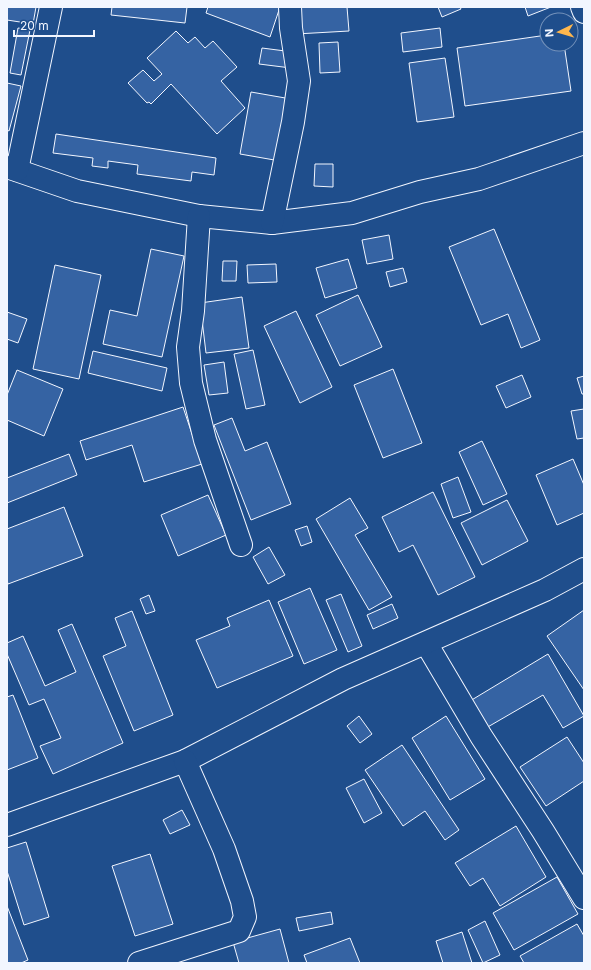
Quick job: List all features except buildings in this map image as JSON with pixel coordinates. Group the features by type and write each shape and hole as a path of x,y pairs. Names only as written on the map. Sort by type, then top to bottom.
{"street":[{"path":"51,7 12,168 77,191 199,216 272,223 352,213 420,192 479,179 584,143"},
{"path":"272,223 294,122 299,81 291,28 290,7"},
{"path":"582,7 584,12"},
{"path":"199,216 193,311 188,347 191,383 204,440 241,545"},
{"path":"7,825 185,762 343,679 545,590 584,569"},
{"path":"426,643 481,736 543,831 584,898"},
{"path":"139,963 239,931 245,916 242,901 224,849 185,762"}]}
